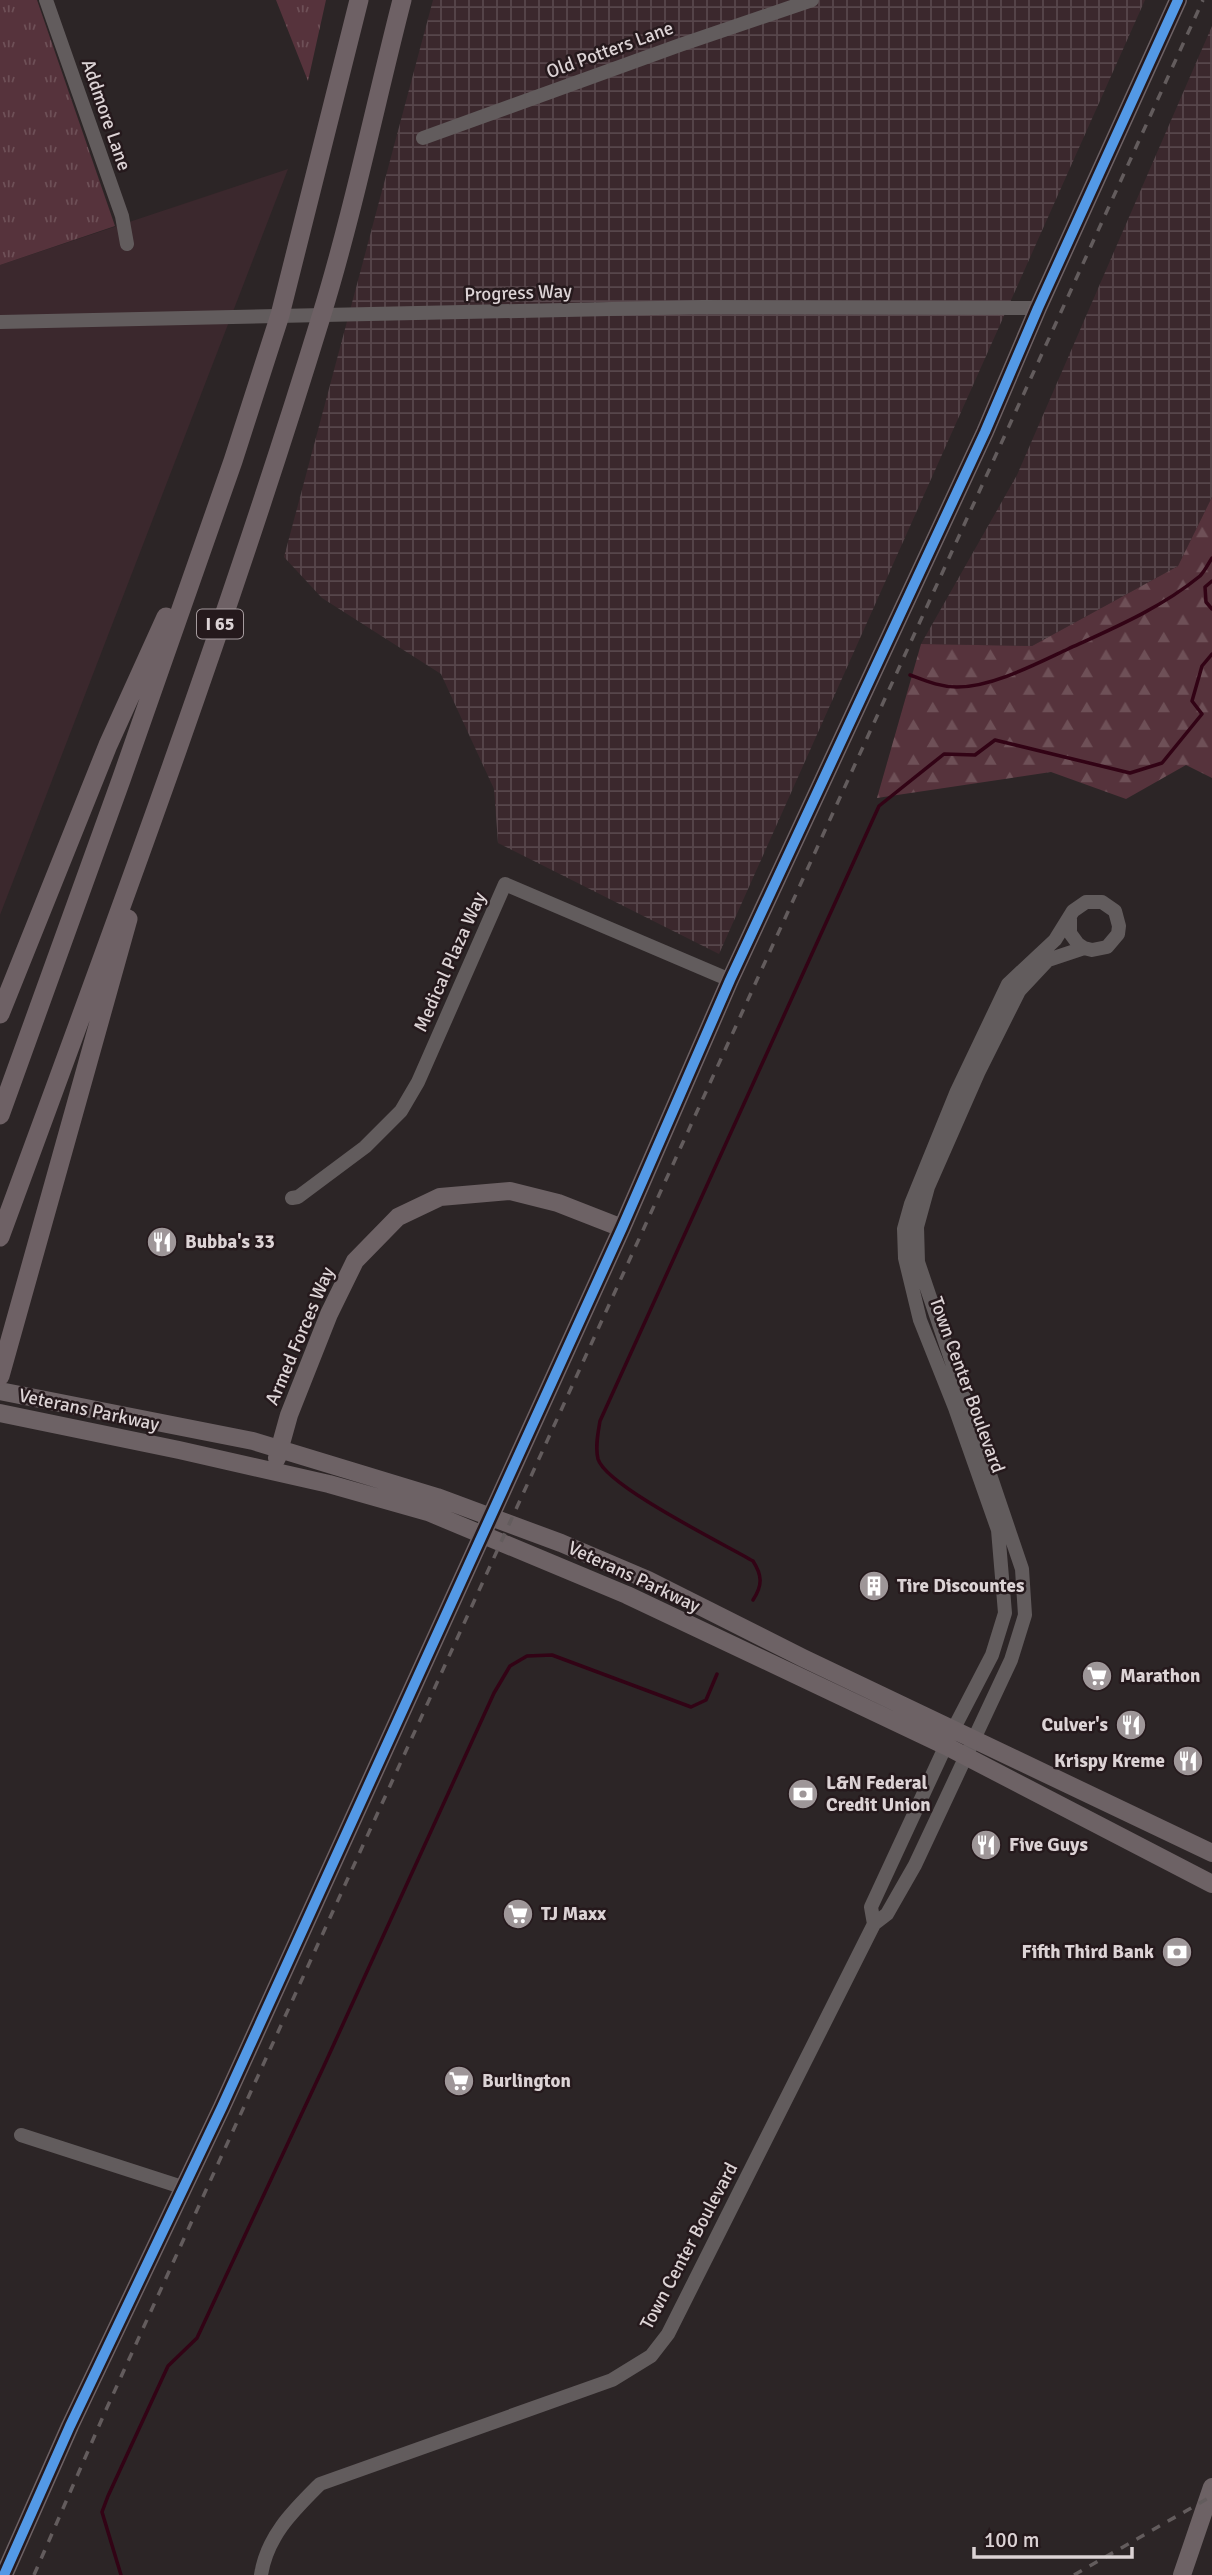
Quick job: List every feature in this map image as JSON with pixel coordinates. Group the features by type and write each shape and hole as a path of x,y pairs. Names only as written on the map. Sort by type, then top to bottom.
{"highway":[{"name":"I 65","path":"0,1115 121,780 218,501 288,288 359,0"},
{"name":"I 65","path":"0,1237 270,482 322,315 402,0"},
{"path":"0,1014 107,745 218,501"},
{"path":"0,1376 178,742"}],"main road":[{"path":"4,2575 70,2426 185,2188 622,1228 730,980 969,467 1178,0"},
{"name":"Armed Forces Way","path":"273,1471 289,1415 329,1314 355,1261 398,1217 440,1197 510,1191 558,1203 622,1228"},
{"name":"Veterans Parkway","path":"0,1391 195,1428 279,1449 433,1504 561,1543 648,1580 969,1748 1212,1884"},
{"name":"Veterans Parkway","path":"0,1413 353,1490 433,1504 553,1563 949,1738"},
{"name":"Veterans Parkway","path":"969,1748 1212,1853"},
{"path":"1182,2575 1212,2487"}],"street":[{"name":"Addmore Lane","path":"46,0 122,216 127,244"},
{"name":"Old Potters Lane","path":"423,138 812,0"},
{"name":"Progress Way","path":"0,322 703,307 1038,308"},
{"name":"Medical Plaza Way","path":"292,1198 298,1197 365,1147 401,1111 418,1082 505,884 730,980"},
{"path":"1086,902 1102,902 1115,911 1119,926 1114,941 1100,950 1084,948 1073,939 1069,926 1073,911 1086,902"},
{"name":"Town Center Boulevard","path":"874,1924 871,1907 949,1738 992,1655 1005,1613 998,1530 955,1408 920,1320 905,1258 904,1229 911,1204 957,1091 1008,984 1055,940 1070,919"},
{"name":"Town Center Boulevard","path":"261,2575 264,2557 286,2518 320,2484 612,2380 650,2356 668,2333 702,2270 874,1924 887,1914 915,1865 1011,1660 1025,1615 1022,1569 918,1262 917,1227 933,1175 979,1071 1019,991 1048,960 1084,948"},
{"path":"21,2135 185,2188"}],"shaded area":[{"path":"433,0 1145,0 719,954 498,843 494,789 441,674 322,598 284,557"},
{"path":"1212,26 1212,497 1178,566 1032,646 921,644 1017,475"},
{"path":"288,169 0,915 0,265"}],"green space":[{"path":"0,0 37,0 115,226 0,265"},
{"path":"276,0 326,0 308,81"},
{"path":"1212,497 1212,778 1186,765 1126,799 1051,772 877,798 921,644 1032,646 1178,566"}],"waterway":[{"path":"910,675 939,685 957,687 985,683 1014,674 1153,608 1200,576 1212,558"},
{"path":"1212,581 1205,587 1206,602 1212,609"},
{"path":"753,1600 760,1580 753,1561 668,1514 622,1484 598,1459 598,1430 879,806 944,754 975,755 995,740 1130,773 1162,763 1202,714 1192,701 1202,666 1212,654"},
{"path":"121,2575 102,2512 108,2496 168,2366 197,2338 494,1693 510,1666 527,1656 552,1655 691,1707 706,1700 717,1674"}],"railway":[{"path":"34,2575 105,2412 1203,0"},
{"path":"1074,2575 1212,2496"}],"cycle path":[{"path":"4,2575 70,2426 222,2107 622,1228 730,980 985,432 1038,308 1178,0"}],"place":[{"name":"Bubba's 33","path":"162,1242"},
{"name":"Tire Discountes","path":"874,1586"},
{"name":"Marathon","path":"1097,1676"},
{"name":"Culver's","path":"1131,1725"},
{"name":"Krispy Kreme","path":"1188,1761"},
{"name":"L&N Federal Credit Union","path":"803,1794"},
{"name":"Five Guys","path":"986,1845"},
{"name":"TJ Maxx","path":"518,1914"},
{"name":"Fifth Third Bank","path":"1177,1952"},
{"name":"Burlington","path":"459,2081"}]}
